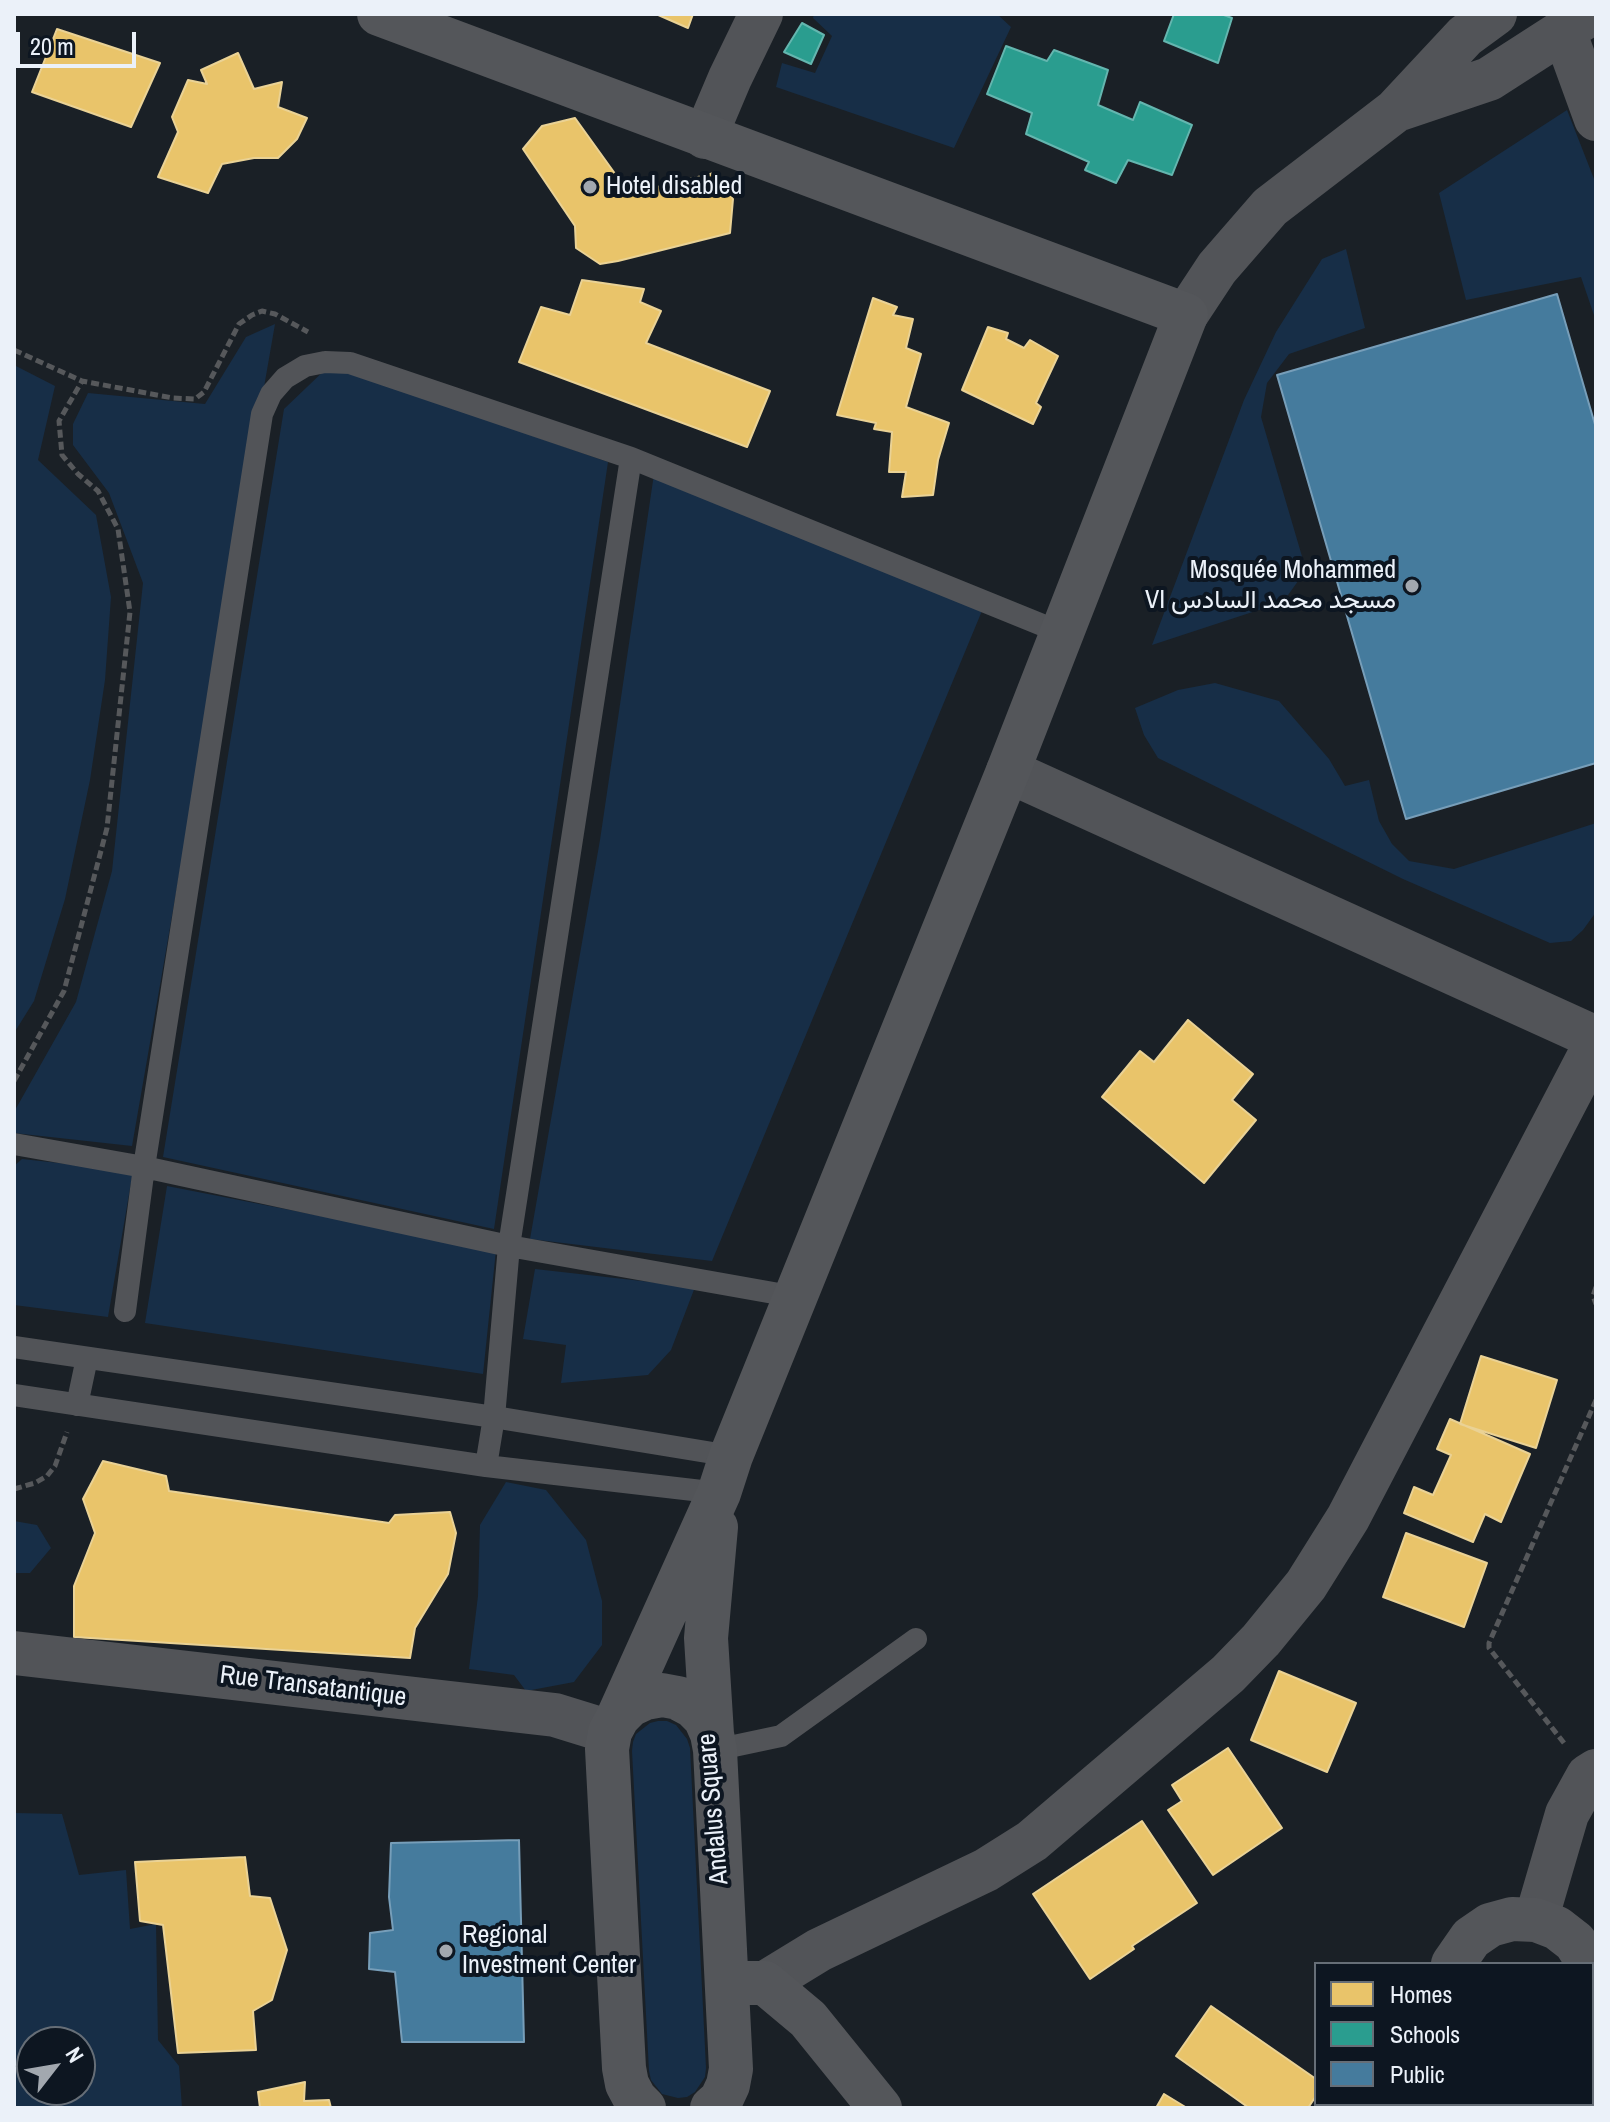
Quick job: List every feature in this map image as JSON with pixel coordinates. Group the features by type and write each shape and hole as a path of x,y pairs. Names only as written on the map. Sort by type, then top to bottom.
{"main road":[{"path":"379,14 1186,315 1008,771 725,1474 614,1725 607,1749 624,2068 627,2084 640,2105"},
{"path":"713,1742 706,1638 725,1474"},
{"name":"Andalus Square","path":"614,1725 630,1705 662,1695 678,1698 693,1706 705,1718 713,1742 746,1983 731,2069 721,2100"},
{"path":"1454,1962 1471,1938 1490,1925 1512,1919 1536,1920 1557,1928 1575,1942 1588,1962"},
{"path":"1594,1981 1594,2001"},
{"path":"746,1983 808,2019 880,2108"}],"street":[{"path":"705,137 761,14"},
{"path":"1395,111 1489,79 1577,23 1596,119"},
{"path":"1186,315 1217,268 1270,207 1395,111 1480,25"},
{"path":"746,1983 986,1870 1032,1841 1216,1684 1261,1640 1306,1585 1348,1518 1596,1041 1008,771"},
{"name":"Rue Transatantique","path":"14,1653 555,1715 614,1725"},
{"path":"1536,1920 1567,1814 1592,1774"}],"lane":[{"path":"125,1311 144,1167 262,414 271,394 285,378 305,366 325,362 350,363 631,458 1062,633"},
{"path":"486,1466 494,1417 509,1246 631,458"},
{"path":"14,1144 144,1167 509,1246 796,1297"},
{"path":"14,1347 494,1417 725,1474"},
{"path":"77,1405 87,1358"},
{"path":"14,1395 486,1466 725,1474"},
{"path":"713,1742 781,1736 916,1639"}],"path":[{"path":"14,350 82,381 173,398 195,399 204,392 239,324 262,311 275,314 313,336 350,363"},
{"path":"14,1081 64,991 107,828 130,612 118,529 98,491 62,455 59,421 82,381"},
{"path":"1596,1287 1593,1296 1596,1304"},
{"path":"1592,1774 1489,1648 1489,1643 1596,1400"},
{"path":"14,1489 35,1483 47,1476 55,1466 77,1405"}],"shaded area":[{"path":"814,14 997,14 1011,27 954,148 776,87 782,63 815,73 832,36 813,18"},
{"path":"1567,110 1596,184 1596,321 1581,277 1466,300 1439,193"},
{"path":"1346,249 1365,328 1289,354 1267,383 1261,417 1306,570 1283,602 1152,645 1244,400 1276,332 1322,259"},
{"path":"275,324 132,1146 14,1133 14,1112 76,1002 112,871 143,583 109,493 73,445 73,424 88,393 205,404 246,337"},
{"path":"14,365 55,386 38,460 96,515 111,597 105,680 90,780 65,899 34,1001 14,1033"},
{"path":"330,365 608,462 494,1229 163,1157 284,409"},
{"path":"654,474 984,606 712,1261 530,1239 600,840"},
{"path":"1215,683 1279,701 1329,759 1345,786 1369,780 1379,821 1392,844 1409,861 1454,869 1596,823 1596,912 1571,941 1550,943 1403,879 1158,758 1144,735 1135,708 1178,690"},
{"path":"22,1159 133,1171 108,1317 14,1305 14,1166"},
{"path":"167,1186 496,1250 483,1374 145,1323"},
{"path":"535,1269 695,1287 671,1350 648,1375 561,1383 566,1345 523,1339"},
{"path":"506,1482 546,1490 586,1540 602,1601 602,1645 574,1682 526,1691 514,1675 469,1669 478,1596 480,1525"},
{"path":"14,1521 37,1525 51,1548 30,1573 14,1573"},
{"path":"658,1721 676,1725 690,1748 706,2068 705,2077 695,2092 678,2098 662,2094 651,2080 649,2071 632,1751 636,1734"},
{"path":"14,1813 62,1814 79,1875 126,1870 130,1929 156,1924 158,2040 179,2066 182,2108 14,2108"}],"building: Homes":[{"path":"656,14 693,14 688,28"},
{"path":"57,29 160,63 131,127 32,92"},
{"path":"238,53 254,89 282,82 278,107 307,118 297,139 278,158 254,158 222,164 208,193 158,177 178,132 172,117 188,80 207,84 201,70"},
{"name":"Hotel disabled","path":"575,118 621,182 641,191 714,173 733,199 730,233 600,264 576,248 575,226 523,149 542,126"},
{"path":"582,280 644,289 640,302 661,311 646,343 770,391 747,447 519,362 541,307 570,315"},
{"path":"873,298 897,307 893,315 913,319 906,348 921,354 906,407 949,423 938,460 933,495 902,497 906,472 889,472 892,432 874,429 876,423 837,415"},
{"path":"988,327 1008,333 1006,339 1024,348 1030,340 1058,356 1036,403 1041,407 1033,424 962,390"},
{"path":"1188,1020 1253,1074 1232,1100 1256,1120 1204,1183 1102,1097 1140,1051 1154,1062"},
{"path":"1481,1356 1557,1380 1536,1448 1460,1424"},
{"path":"1450,1419 1530,1454 1501,1522 1485,1514 1473,1542 1404,1513 1414,1487 1433,1495 1451,1455 1437,1449"},
{"path":"103,1461 166,1476 169,1491 389,1523 395,1515 450,1512 456,1533 448,1574 415,1628 410,1658 74,1637 74,1586 95,1533 83,1499"},
{"path":"1406,1533 1487,1563 1464,1627 1383,1597"},
{"path":"1279,1671 1356,1703 1327,1772 1251,1740"},
{"path":"1228,1748 1282,1828 1213,1875 1168,1810 1182,1801 1172,1785"},
{"path":"1142,1821 1197,1903 1132,1946 1134,1949 1090,1979 1033,1894"},
{"path":"245,1857 250,1896 270,1898 287,1950 272,2000 253,2011 256,2050 178,2053 163,1925 140,1921 135,1862"},
{"path":"1211,2006 1314,2078 1314,2099 1308,2108 1249,2108 1176,2056"},
{"path":"305,2082 304,2101 329,2100 331,2108 260,2108 258,2092"},
{"path":"1164,2094 1187,2108 1156,2108"}],"building: Schools":[{"path":"1174,14 1221,14 1232,18 1218,63 1164,41"},
{"path":"802,23 824,35 811,64 784,52"},
{"path":"1006,46 1047,61 1054,50 1108,70 1098,105 1133,120 1140,102 1192,125 1172,175 1128,160 1116,183 1085,170 1089,162 1026,134 1032,113 987,94"}],"building: Public":[{"path":"1557,294 1596,428 1596,763 1406,819 1277,375"},
{"name":"Regional Investment Center","path":"519,1840 524,2042 402,2042 395,1972 369,1969 370,1933 393,1930 389,1897 391,1843"}],"place":[{"name":"Hotel disabled","path":"590,187"},
{"name":"Mosquée Mohammed VI مسجد محمد السادس","path":"1412,586"},
{"name":"Regional Investment Center","path":"446,1951"}]}
